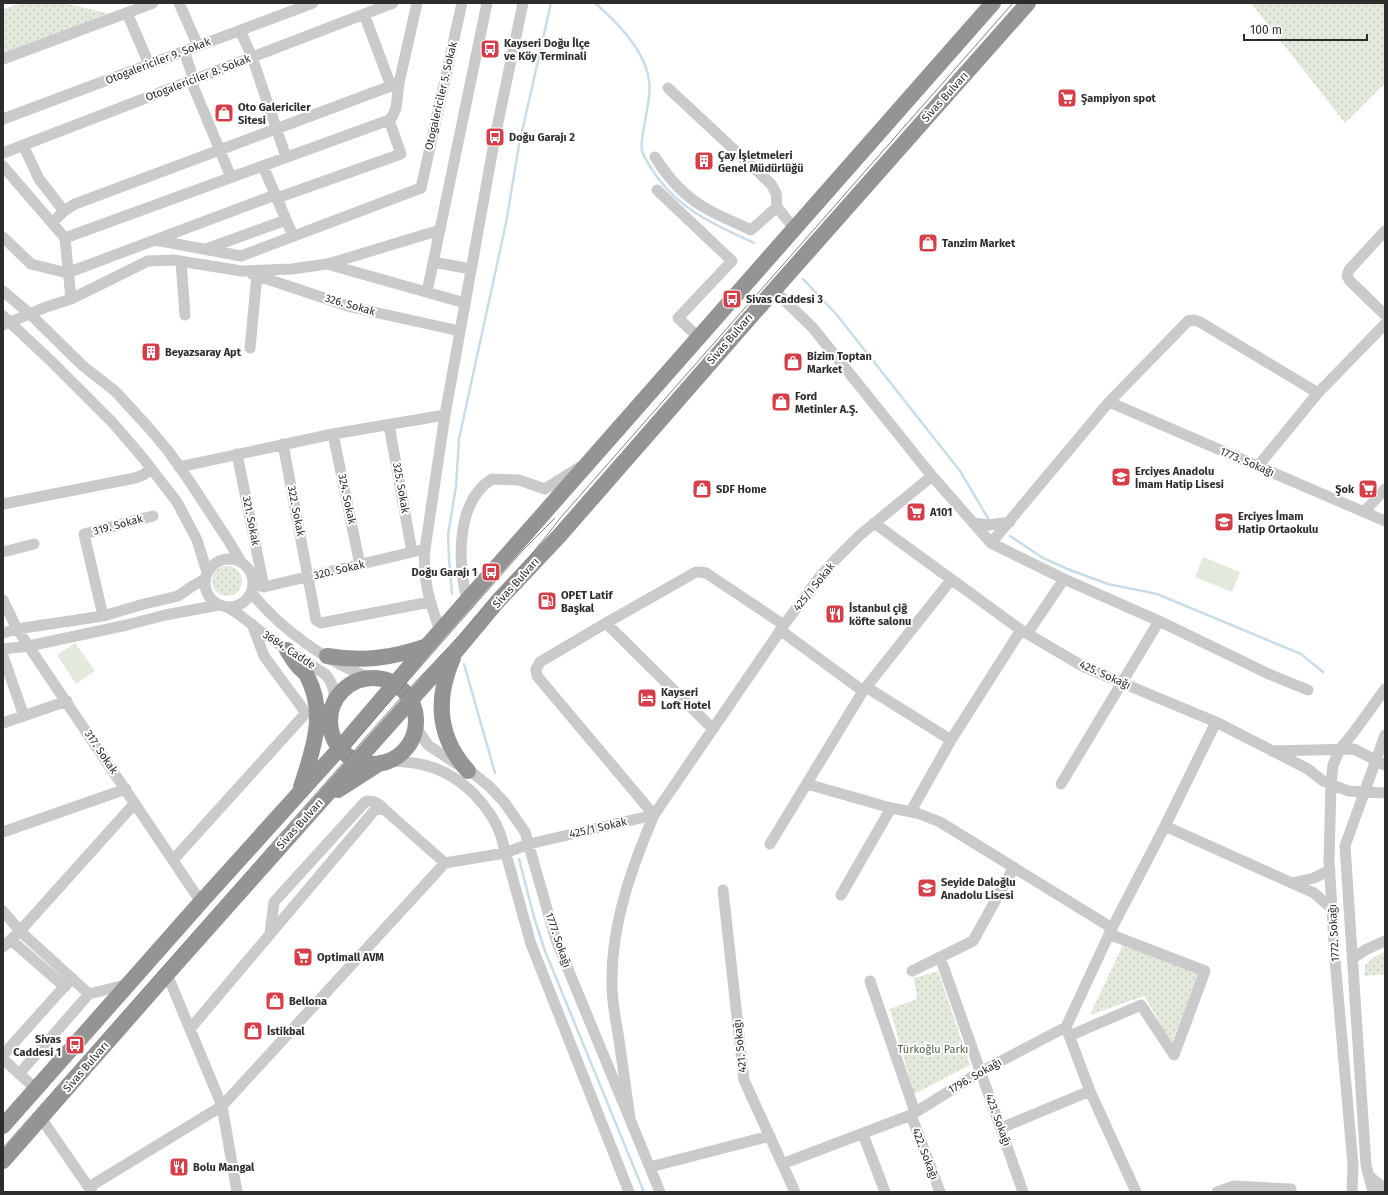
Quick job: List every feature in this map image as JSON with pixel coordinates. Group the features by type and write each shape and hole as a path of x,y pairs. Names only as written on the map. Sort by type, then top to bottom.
{"highway":[{"name":"Sivas Bulvarı","path":"3,1126 201,902 340,748 588,461 993,3"},
{"name":"Sivas Bulvarı","path":"3,1161 410,700 457,650 497,602 565,530 774,290 1028,3"},
{"path":"327,656 356,660 381,658 405,653 427,646"},
{"path":"287,650 306,674 313,688 317,705 315,745 299,794"},
{"path":"457,650 444,685 442,717 445,733 452,749 468,771"},
{"path":"366,679 380,679 394,684 405,693 414,707 416,722 413,736 405,749 394,758 372,764 357,760 345,753 340,748 333,736 331,728 331,714 334,704 340,694 352,684 366,679"},
{"path":"320,802 383,762"}],"street":[{"path":"3,59 153,3"},
{"path":"179,3 198,46"},
{"name":"Otogalericiler 9. Sokak","path":"3,119 313,3"},
{"name":"Otogalericiler 8. Sokak","path":"3,153 393,3"},
{"path":"65,238 389,120 394,113 395,84 417,3"},
{"name":"Otogalericiler 5. Sokak","path":"293,236 421,188 462,3"},
{"path":"427,292 486,3"},
{"path":"440,631 430,602 424,574 425,549 445,415 471,269 495,137 523,3"},
{"path":"127,13 149,64"},
{"path":"364,14 395,84"},
{"path":"240,30 252,57 286,157"},
{"path":"184,51 192,80 231,177"},
{"path":"52,223 64,211 75,204 395,84"},
{"path":"668,88 770,184 776,193 777,207 794,228"},
{"path":"3,237 31,264 67,273 276,196 401,154 389,120"},
{"path":"23,146 39,179 64,211"},
{"path":"655,157 676,185 696,202 707,210 751,230 777,207"},
{"path":"3,166 65,238 67,273 71,299"},
{"path":"155,240 241,256 293,236 263,166"},
{"path":"657,190 732,261 678,318 698,337"},
{"path":"206,249 286,220"},
{"path":"5,321 30,314 71,299 148,261 181,261 242,271 292,269 327,264 440,230"},
{"path":"1385,231 1347,274 1350,281 1385,316"},
{"path":"181,261 185,315"},
{"path":"433,262 471,269"},
{"path":"327,264 465,303"},
{"name":"326. Sokak","path":"242,271 350,307 460,331"},
{"path":"250,348 257,275"},
{"path":"774,290 813,328 932,476 991,543 1064,579 1159,621 1271,675 1308,690"},
{"path":"3,291 30,314 83,366 115,391 154,434 179,467 241,562"},
{"path":"991,543 1109,402 1186,322 1191,320 1200,322 1318,393"},
{"path":"5,321 52,361 113,423 151,468 177,502 198,540 206,576 205,587 208,595 213,601 223,606"},
{"path":"1258,466 1318,393 1385,324"},
{"name":"1773. Sokağı","path":"1109,402 1385,521"},
{"path":"179,467 333,434 445,415"},
{"name":"325. Sokak","path":"389,424 412,552"},
{"name":"324. Sokak","path":"333,434 360,565"},
{"name":"322. Sokak","path":"283,444 316,620 319,623 430,602"},
{"name":"321. Sokak","path":"237,454 256,588"},
{"path":"467,600 461,562 462,537 472,500 478,491 492,479 519,480 545,489 588,461"},
{"path":"3,504 134,478 143,475 151,468"},
{"name":"425/1 Sokak","path":"445,863 505,853 529,844 654,815 803,598 830,566 874,523 932,476"},
{"path":"1364,512 1385,489"},
{"name":"319. Sokak","path":"103,616 84,534 153,516"},
{"path":"974,523 989,525 1010,522"},
{"name":"425. Sokağı","path":"874,523 1024,632 1084,668 1216,722 1270,751 1308,769 1323,781 1348,790 1385,793"},
{"path":"3,552 34,544"},
{"name":"320. Sokak","path":"256,588 425,549"},
{"path":"3,633 17,629 103,616 178,596 206,576 212,566 218,561 226,559 234,559 247,567 251,573 256,588 243,602 235,606 223,606 165,615 127,626 29,646 3,649"},
{"path":"630,1118 613,1003 612,969 617,927 626,887 654,815 537,676 537,666 540,662 693,574 700,572 706,573 865,689 951,740"},
{"path":"911,811 951,740 1024,632 1064,579"},
{"path":"770,844 865,689 951,580"},
{"name":"3684. Cadde","path":"256,588 260,604 300,638 347,669 373,678"},
{"name":"317. Sokak","path":"3,600 17,629 201,902"},
{"name":"3684. Cadde","path":"223,606 252,624 287,650 322,671 328,677 333,687 334,704"},
{"path":"1061,784 1159,621"},
{"path":"606,623 713,729"},
{"path":"174,860 306,713 264,656 252,624"},
{"path":"3,656 24,716"},
{"name":"1772. Sokağı","path":"1350,1190 1353,1165 1335,960 1330,870 1331,784 1333,765 1340,749 1385,689"},
{"path":"3,723 66,701"},
{"name":"1777. Sokağı","path":"416,722 419,732 428,745 489,786 504,802 525,832 556,940 660,1192"},
{"path":"1136,1192 1090,1091 1068,1032 1111,931 1216,722"},
{"name":"1772. Sokağı","path":"1373,1192 1366,1165 1345,846 1364,792 1381,762 1385,735"},
{"name":"425. Sokağı","path":"1270,751 1354,749 1381,762"},
{"path":"383,762 409,762 430,766 450,774 463,783 485,805 492,815 498,827 531,944 629,1192"},
{"path":"807,784 891,808 911,811 929,817 1014,866 1111,931"},
{"path":"3,832 126,789"},
{"path":"41,1118 90,1190 222,1106 445,863 384,810 380,804 374,801 365,802 274,902 270,934"},
{"path":"64,987 7,944 135,803"},
{"path":"841,895 891,808"},
{"path":"190,1029 374,811 379,809 384,810"},
{"path":"1165,826 1314,893 1332,909"},
{"path":"912,971 973,941 1014,866"},
{"path":"1292,883 1314,878 1330,870"},
{"name":"421. Sokağı","path":"724,890 744,1080 795,1192"},
{"path":"3,911 20,931 90,994"},
{"name":"1796. Sokağı","path":"782,1164 913,1114 980,1072 1068,1032 1141,1005 1174,1055 1205,971 1111,931"},
{"path":"1353,958 1367,949 1385,941"},
{"name":"423. Sokağı","path":"940,957 1024,1192"},
{"path":"167,974 222,1106 237,1192"},
{"path":"3,1054 72,978"},
{"name":"422. Sokağı","path":"870,981 940,1192"},
{"path":"19,1074 90,994 128,984"},
{"path":"3,1059 36,1089"},
{"path":"1001,1128 1090,1091"},
{"path":"863,1134 885,1192"},
{"path":"650,1167 770,1136"},
{"path":"1369,1176 1385,1190"},
{"path":"1217,1192 1234,1186 1291,1189 1291,1192"}],"green space":[{"path":"22,3 64,3 111,14 3,57 3,9"},
{"path":"1251,3 1385,3 1385,83 1345,123"},
{"path":"1203,557 1240,572 1232,592 1195,577"},
{"path":"227,566 233,567 241,575 241,587 233,595 227,596 221,595 213,587 212,581 213,575 221,567"},
{"path":"75,643 95,671 76,684 57,655"},
{"path":"1124,943 1200,970 1172,1043 1144,996 1090,1015"},
{"path":"1385,951 1385,974 1365,976 1365,965"},
{"name":"Türkoğlu Parkı","path":"938,971 970,1065 914,1094 890,1009 917,999 914,978"}],"waterway":[{"path":"452,594 448,535 456,486 459,439 506,223 519,145 551,3"},
{"path":"595,3 621,28 629,38 647,70 650,85 642,151 657,177 667,189 689,209 713,223 754,243"},
{"path":"803,279 837,315 960,471 989,520"},
{"path":"1010,536 1043,558 1070,570 1108,584 1157,594 1301,654 1323,672"},
{"path":"464,664 495,773"},
{"path":"519,859 534,917 545,951 644,1192"}],"tram line":[{"path":"3,1148 405,693 466,629 505,585 562,516 1013,3"},
{"path":"348,749 524,549 555,518"}],"place":[{"name":"Kayseri Doğu İlçe ve Köy Terminali","path":"490,49"},
{"name":"Şampiyon spot","path":"1067,98"},
{"name":"Oto Galericiler Sitesi","path":"224,113"},
{"name":"Doğu Garajı 2","path":"495,137"},
{"name":"Çay İşletmeleri Genel Müdürlüğü","path":"704,161"},
{"name":"Tanzim Market","path":"928,243"},
{"name":"Sivas Caddesi 3","path":"732,299"},
{"name":"Beyazsaray Apt","path":"151,352"},
{"name":"Bizim Toptan Market","path":"793,362"},
{"name":"Ford Metinler A.Ş.","path":"781,402"},
{"name":"Erciyes Anadolu İmam Hatip Lisesi","path":"1121,477"},
{"name":"SDF Home","path":"702,489"},
{"name":"Şok","path":"1368,489"},
{"name":"A101","path":"916,512"},
{"name":"Erciyes İmam Hatip Ortaokulu","path":"1224,522"},
{"name":"Doğu Garajı 1","path":"491,572"},
{"name":"OPET Latif Başkal","path":"547,601"},
{"name":"İstanbul çiğ köfte salonu","path":"835,614"},
{"name":"Kayseri Loft Hotel","path":"647,698"},
{"name":"Seyide Daloğlu Anadolu Lisesi","path":"927,888"},
{"name":"Optimall AVM","path":"303,957"},
{"name":"Bellona","path":"275,1001"},
{"name":"İstikbal","path":"253,1031"},
{"name":"Sivas Caddesi 1","path":"75,1045"},
{"name":"Bolu Mangal","path":"179,1167"}]}
